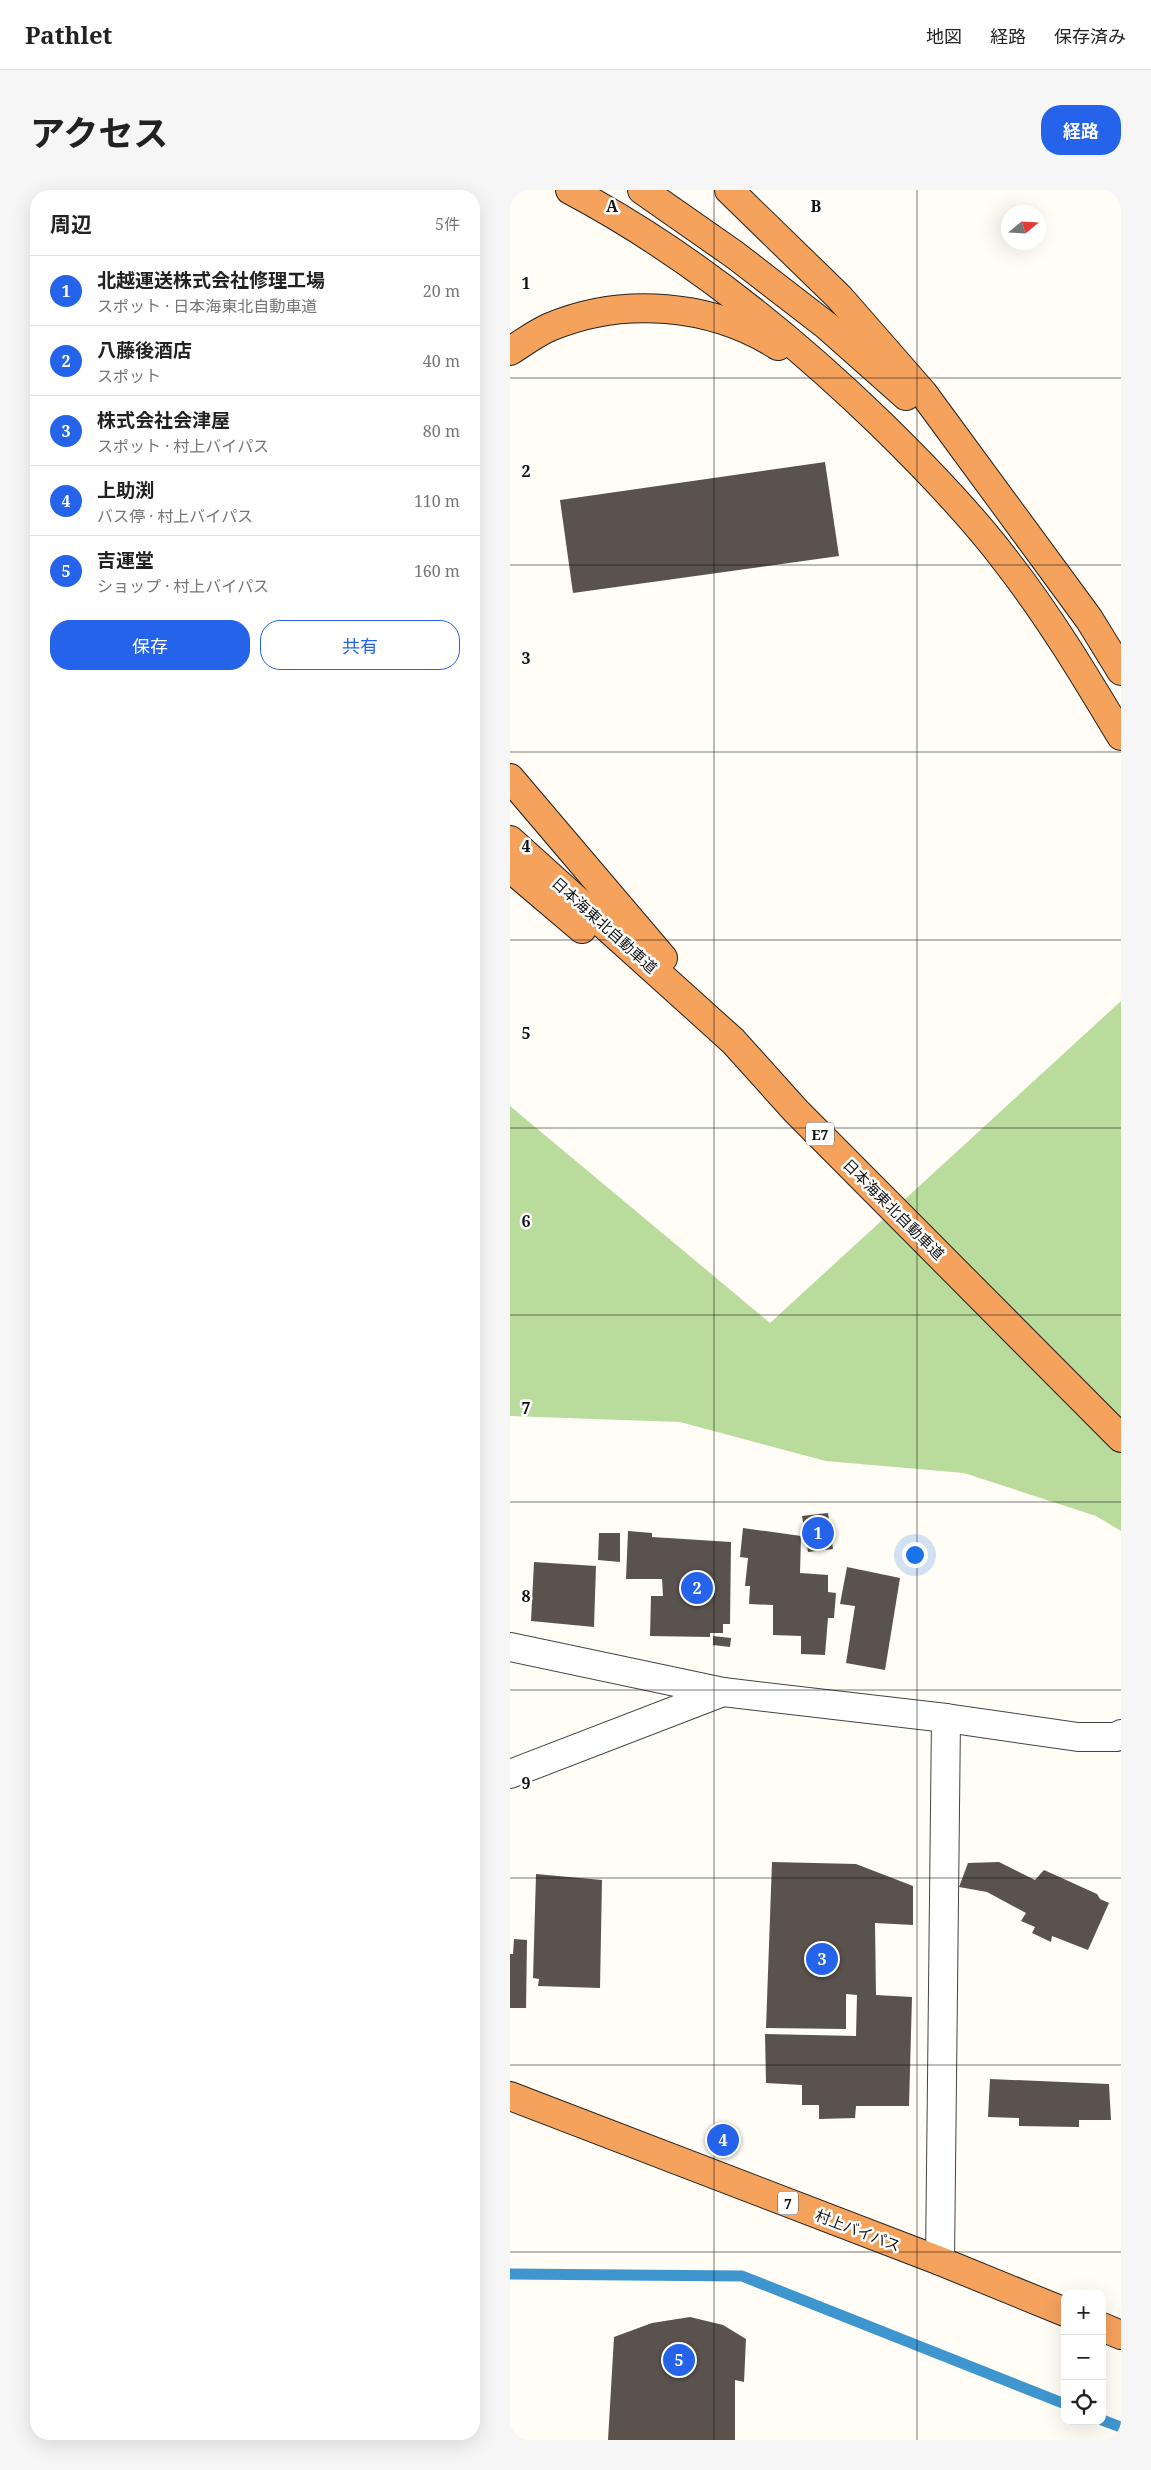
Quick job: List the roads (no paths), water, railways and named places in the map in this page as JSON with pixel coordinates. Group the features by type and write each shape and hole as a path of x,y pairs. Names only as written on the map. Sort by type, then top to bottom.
{"highway":[{"path":"570,190 619,216 748,305 845,389 930,472 1006,560 1074,658 1121,736"},
{"path":"642,190 735,255 827,326 904,394 1002,503"},
{"path":"728,190 840,298 922,393 1089,619 1121,671"},
{"path":"510,351 550,327 606,311 665,308 712,317 759,334 845,389"},
{"path":"510,778 734,1042"},
{"name":"日本海東北自動車道","path":"510,840 734,1042 796,1111 1121,1438"},
{"path":"510,868 796,1111"},
{"name":"村上バイパス","path":"510,2096 940,2261 1061,2310"},
{"path":"1106,2329 1121,2335"}],"street":[{"path":"510,1647 723,1692 946,1718 1078,1737 1116,1737 1121,1734"},
{"path":"510,1774 723,1692"},
{"path":"940,2261 946,1718"}],"waterway":[{"path":"510,2274 742,2276 1061,2402"},
{"path":"1106,2421 1121,2427"}],"place":[{"name":"北越運送株式会社修理工場","path":"818,1533"},
{"name":"八藤後酒店","path":"697,1588"},
{"name":"株式会社会津屋","path":"822,1959"},
{"name":"上助渕","path":"723,2140"},
{"name":"吉運堂","path":"679,2360"}]}
